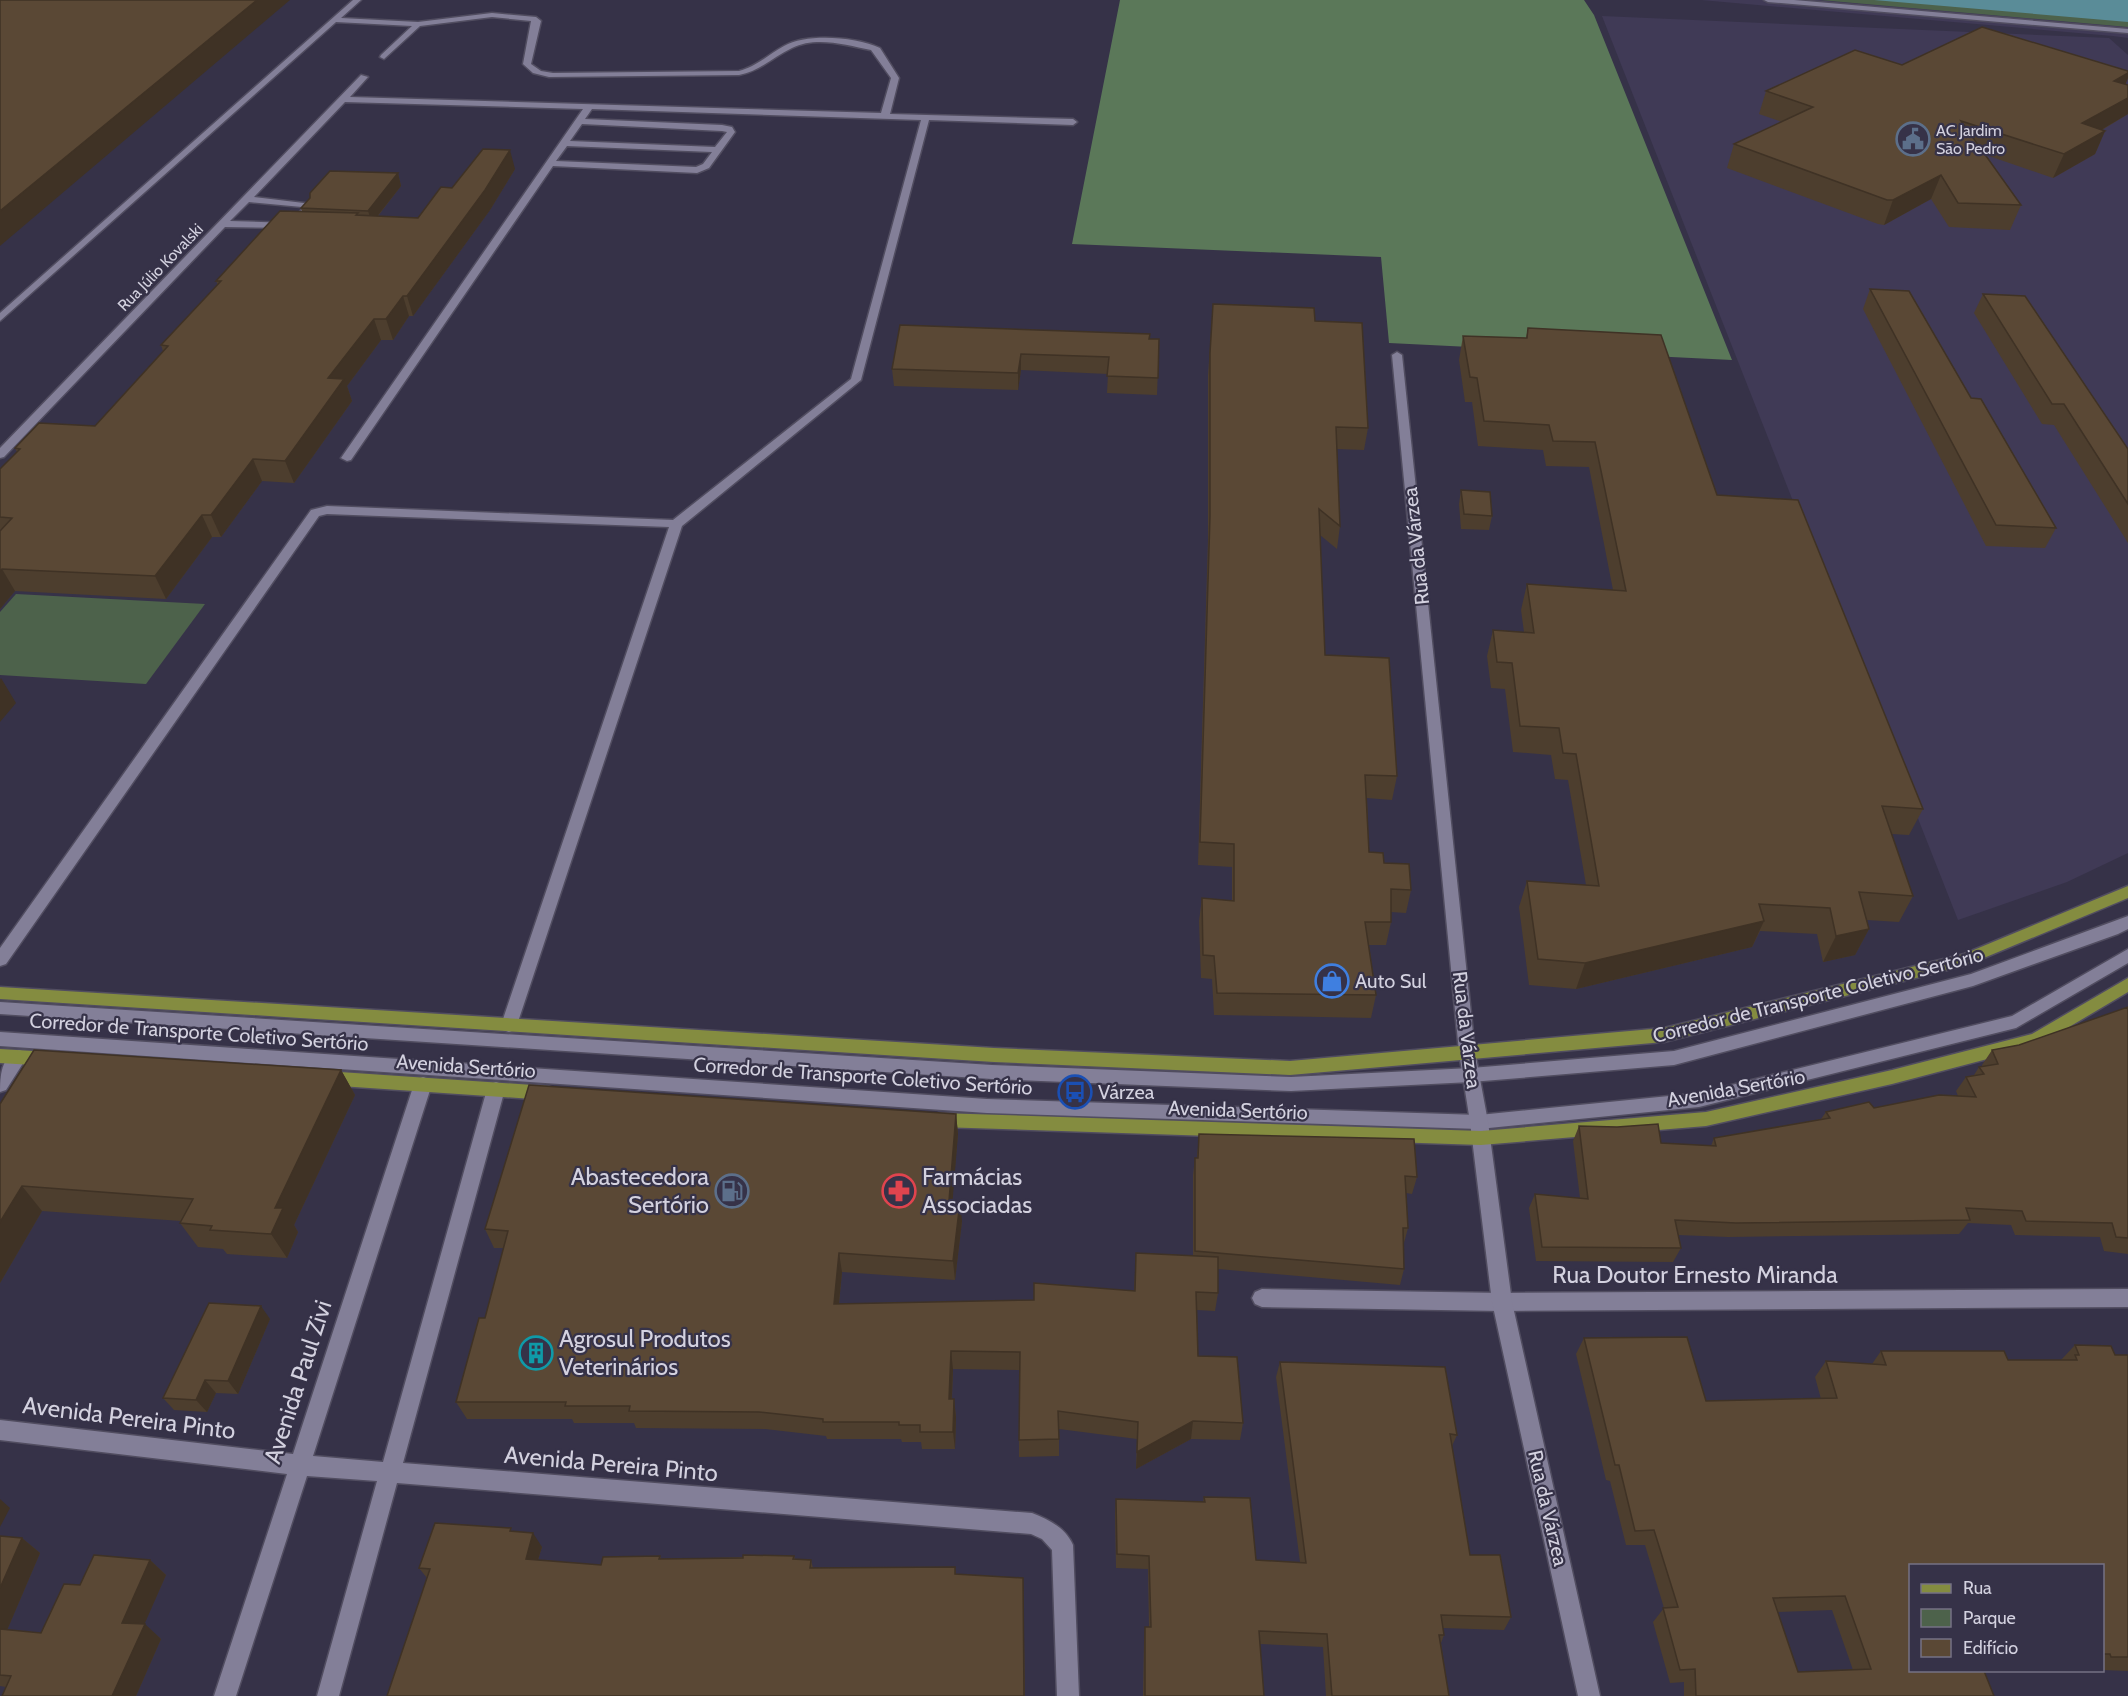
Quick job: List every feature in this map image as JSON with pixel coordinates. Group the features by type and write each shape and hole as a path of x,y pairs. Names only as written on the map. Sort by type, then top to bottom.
{"main road":[{"path":"0,993 994,1055 1290,1068 1664,1035 1966,959 2128,892"},
{"name":"Avenida Sertório","path":"0,1056 425,1076 985,1123 1480,1130 1706,1119 1892,1077 2037,1039 2128,984"}],"street":[{"path":"0,318 357,0"},
{"path":"1768,0 2128,32"},
{"path":"334,20 418,24 492,15 534,19 537,21 527,64 540,74 553,75 739,73 749,71 798,42 840,42 877,50 895,78 885,116"},
{"path":"384,57 418,24"},
{"name":"Rua Júlio Kovalski","path":"0,455 364,77"},
{"path":"341,99 1073,122"},
{"path":"346,458 589,107"},
{"path":"509,1025 676,524 856,380 926,117"},
{"path":"550,163 698,170 706,166 731,132 729,129 579,121"},
{"path":"564,143 718,150"},
{"path":"246,199 309,206 293,226"},
{"path":"222,224 305,226"},
{"name":"Rua da Várzea","path":"1396,355 1467,1052 1480,1130 1502,1302 1589,1696"},
{"path":"0,960 315,513 327,510 676,524"},
{"name":"Corredor de Transporte Coletivo Sertório","path":"0,1008 1004,1072 1291,1084 1471,1075 1674,1058 1973,980 2112,930 2128,922"},
{"path":"1480,1130 1699,1100 2016,1021 2128,955"},
{"name":"Corredor de Transporte Coletivo Sertório","path":"0,1039 425,1076"},
{"path":"0,1085 29,1041"},
{"name":"Avenida Paul Zivi","path":"225,1696 425,1076"},
{"path":"328,1696 498,1081"},
{"name":"Rua Doutor Ernesto Miranda","path":"1262,1298 1502,1302 2128,1298"},
{"name":"Avenida Pereira Pinto","path":"0,1430 299,1465 1032,1524 1049,1532 1062,1545 1068,1696"}],"shaded area":[{"path":"1120,0 1584,0 1594,15 1732,360 1389,343 1381,257 1072,244"},
{"path":"1701,0 2128,0 2128,38 2113,36"},
{"path":"1874,0 2128,0 2128,22"},
{"path":"1602,16 2109,38 2128,55 2128,853 2067,882 1958,920"}],"green space":[{"path":"1820,0 2128,0 2128,27"},
{"path":"16,594 205,604 146,684 0,675 0,612"}],"building":[{"path":"0,0 257,0 0,211"},
{"name":"AC Jardim São Pedro","path":"1982,27 2128,71 2114,81 2128,85 2128,98 2082,123 2105,131 2064,154 1961,121 2021,205 1958,203 1941,175 1893,200 1887,200 1734,144 1813,107 1766,91 1855,50 1902,65"},
{"path":"483,149 510,150 485,190 407,296 403,296 386,319 374,319 328,378 344,379 285,461 253,459 211,515 202,515 155,576 2,569 0,571 0,531 12,518 0,517 0,469 20,449 15,448 39,423 95,426 168,346 161,345 221,281 216,281 280,211 358,213 356,215 418,218 441,187 452,188"},
{"path":"330,171 398,173 368,211 301,208 310,198 310,193"},
{"path":"1870,289 1909,291 1971,398 1981,399 2056,528 1996,525"},
{"path":"1983,294 2025,296 2128,449 2128,504 2064,404 2052,404"},
{"path":"1213,304 1314,308 1315,321 1362,323 1368,428 1336,427 1340,526 1319,509 1325,655 1389,658 1397,776 1365,775 1369,852 1383,853 1384,863 1409,864 1411,890 1391,889 1391,922 1365,922 1376,995 1217,993 1214,956 1203,955 1202,898 1234,901 1234,844 1200,842 1210,516 1210,353"},
{"path":"900,325 1150,334 1149,339 1159,339 1158,378 1107,376 1109,357 1021,354 1018,373 892,369"},
{"path":"1528,328 1661,335 1717,495 1798,500 1923,809 1882,806 1913,896 1859,892 1869,929 1836,936 1830,908 1759,904 1764,921 1585,963 1538,959 1527,881 1599,886 1576,754 1563,753 1559,728 1520,726 1512,663 1497,662 1493,630 1534,633 1527,584 1626,591 1595,442 1553,441 1549,425 1484,421 1477,378 1470,377 1463,336 1527,338"},
{"path":"1461,490 1490,492 1492,516 1464,514"},
{"path":"2128,1007 2128,1238 2116,1237 2112,1223 2026,1221 2022,1211 1966,1208 1970,1220 1736,1223 1675,1220 1681,1248 1542,1247 1535,1194 1588,1199 1579,1126 1617,1127 1658,1124 1661,1143 1716,1146 1714,1138 1830,1118 1826,1112 1869,1102 1874,1108 1939,1095 1976,1097 1966,1077 1984,1074 1979,1067 1998,1064 1992,1050 2019,1045"},
{"path":"34,1050 341,1070 275,1208 283,1208 271,1234 210,1230 212,1226 180,1223 193,1199 22,1186 0,1222 0,1104"},
{"path":"529,1085 956,1114 949,1201 960,1202 953,1261 839,1253 834,1304 1034,1300 1034,1283 1135,1291 1136,1253 1218,1257 1218,1293 1196,1292 1198,1356 1237,1357 1243,1423 1193,1421 1137,1452 1138,1422 1058,1411 1059,1439 1019,1440 1020,1352 951,1351 949,1399 954,1399 953,1432 920,1432 920,1425 899,1425 899,1422 823,1422 823,1419 759,1412 629,1411 630,1406 565,1406 566,1402 456,1402 479,1318 485,1318 508,1231 485,1229"},
{"path":"1199,1134 1414,1139 1417,1177 1405,1176 1408,1228 1403,1228 1404,1269 1195,1251 1195,1158 1198,1158"},
{"path":"209,1303 261,1306 228,1381 205,1380 196,1400 163,1398"},
{"path":"1687,1337 1706,1401 1837,1398 1826,1361 1886,1365 1881,1351 2004,1351 2008,1360 2077,1360 2075,1355 2079,1355 2075,1345 2111,1346 2115,1355 2128,1355 2128,1657 2111,1657 2110,1654 2104,1654 2104,1564 1909,1564 1909,1672 1984,1672 1994,1696 1696,1696 1695,1669 1680,1670 1663,1608 1678,1607 1654,1530 1635,1531 1619,1465 1615,1465 1584,1338","holes":["1845,1596 1871,1669 1798,1672 1773,1598"]},
{"path":"1280,1362 1445,1367 1457,1435 1450,1434 1470,1555 1500,1555 1511,1617 1441,1615 1444,1635 1439,1635 1449,1696 1332,1696 1327,1634 1259,1631 1264,1696 1145,1696 1145,1627 1151,1627 1149,1556 1117,1554 1116,1499 1205,1502 1204,1497 1250,1498 1256,1560 1306,1563"},
{"path":"435,1523 511,1528 510,1531 533,1533 526,1559 601,1565 603,1557 660,1556 659,1559 743,1558 743,1555 794,1556 793,1559 811,1560 810,1568 955,1567 955,1574 1023,1578 1024,1696 387,1696 430,1569 419,1568"},
{"path":"0,1536 22,1538 0,1588"},
{"path":"94,1555 150,1560 122,1623 145,1624 112,1696 2,1696 11,1676 0,1675 0,1629 41,1633 64,1584 80,1585"}],"place":[{"name":"AC Jardim São Pedro","path":"1913,139"},
{"name":"Auto Sul","path":"1332,981"},
{"name":"Várzea","path":"1075,1092"},
{"name":"Abastecedora Sertório","path":"732,1191"},
{"name":"Farmácias Associadas","path":"899,1191"},
{"name":"Agrosul Produtos Veterinários","path":"536,1353"}]}
